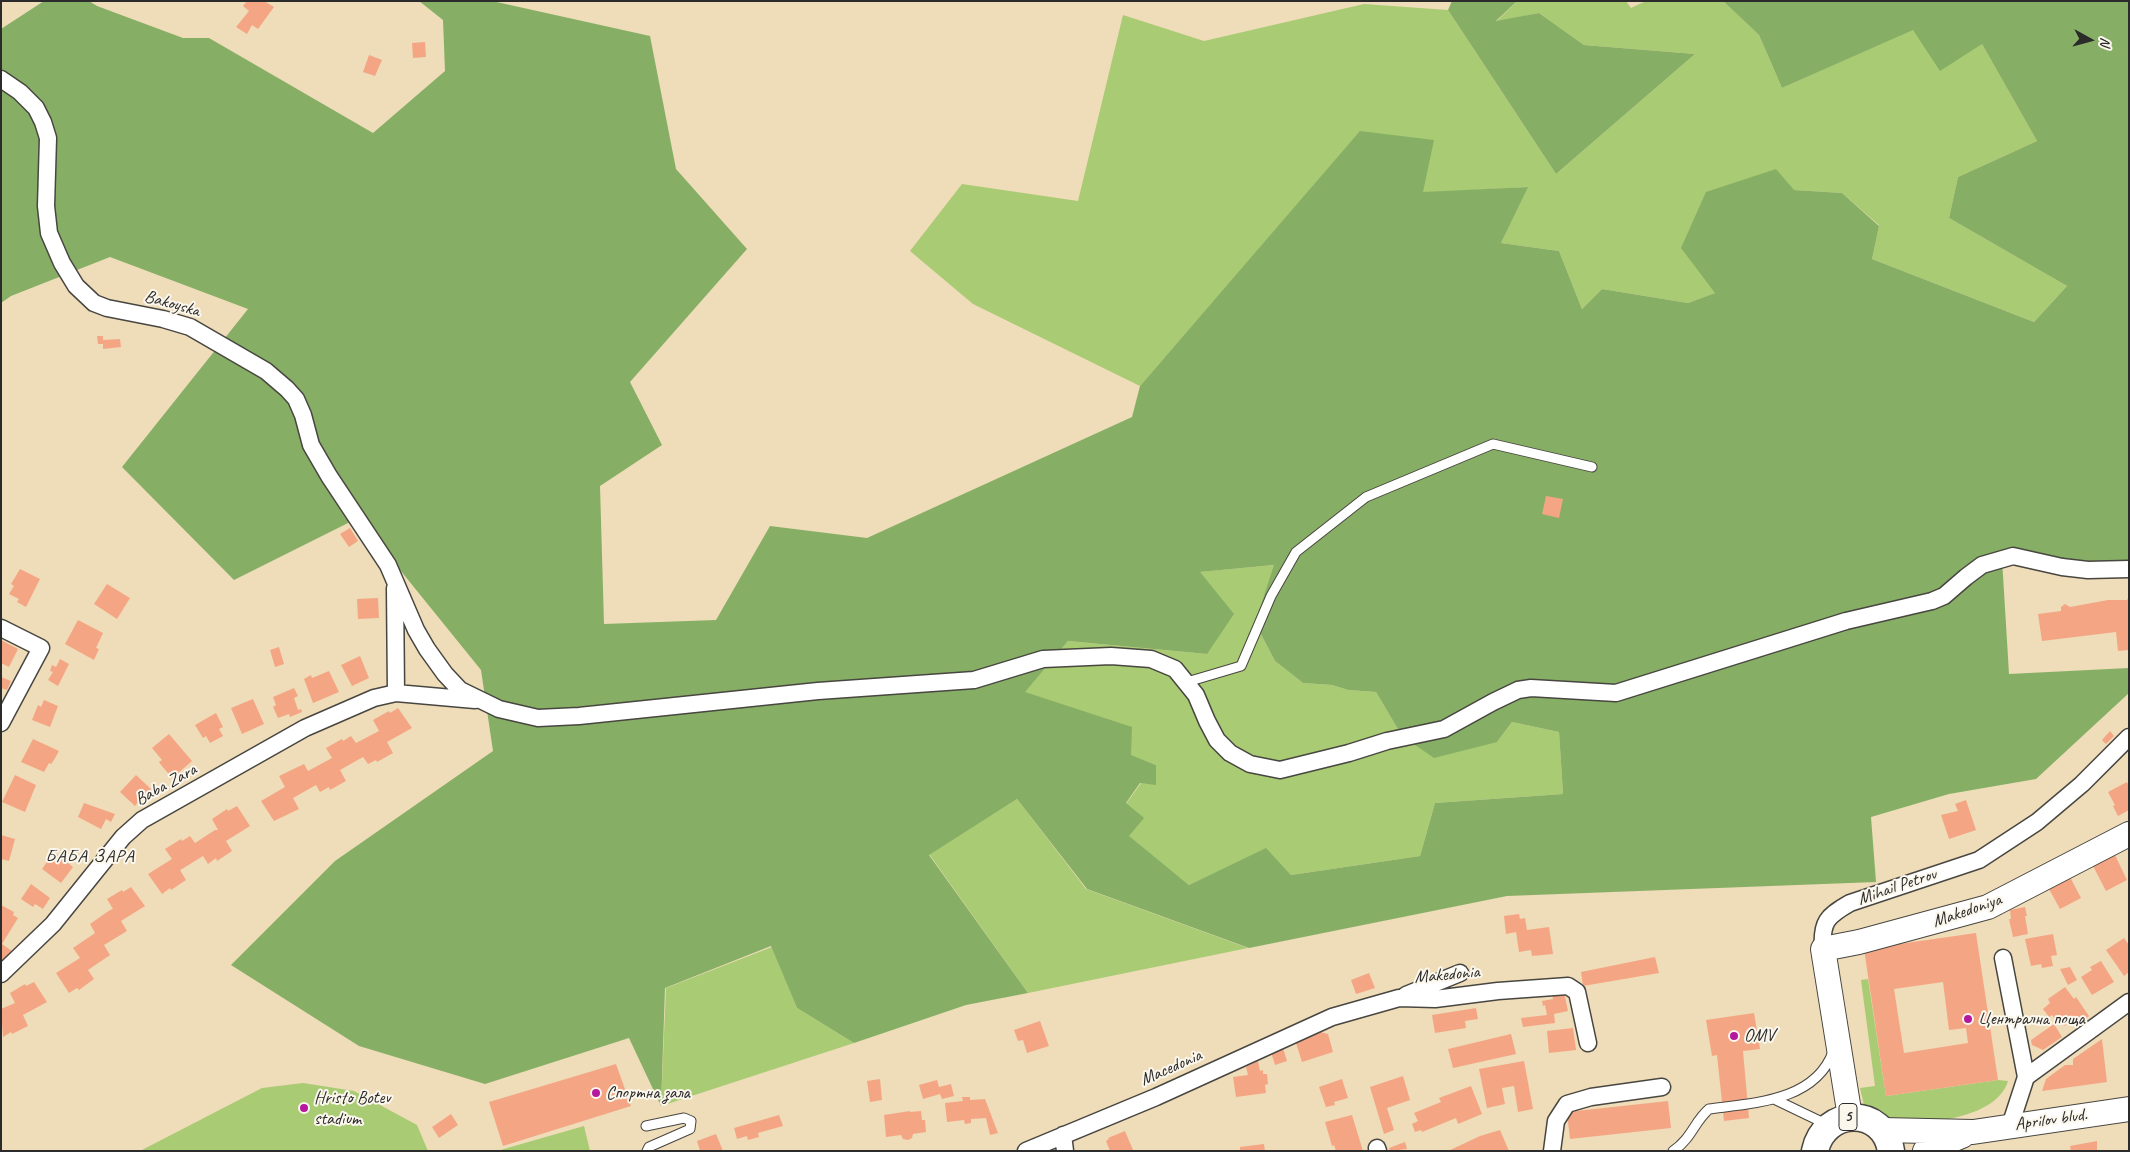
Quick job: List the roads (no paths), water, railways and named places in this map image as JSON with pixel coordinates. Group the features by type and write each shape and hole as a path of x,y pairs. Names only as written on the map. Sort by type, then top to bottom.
{"main road":[{"name":"Makedoniya","path":"1823,949 1859,942 1988,908 2129,834"},
{"name":"Mihail Petrov","path":"1823,949 1838,1040 1840,1121"},
{"name":"Aprilov blvd.","path":"1887,1141 1973,1132 2129,1108"},
{"name":"5","path":"1815,1151 1821,1135 1840,1121 1868,1120 1887,1141"},
{"name":"Aprilov blvd.","path":"1925,1151 1973,1132"}],"street":[{"name":"Bakoyska","path":"1,79 20,92 36,108 43,122 48,138 46,206 50,233 62,263 76,286 94,303 106,308 163,319 190,327 266,371 287,389 296,399 311,445 324,469 388,566 427,649 445,674 460,690 479,700"},
{"path":"479,700 520,715 538,718 579,716 818,691 974,680 1043,659 1111,656 1151,659 1175,669 1187,682 1196,695 1206,721 1217,740 1230,753 1250,764 1280,770 1349,753 1387,741 1444,730 1518,690 1531,688 1616,693 1846,621 1932,602 1944,596 1982,566 2013,556 2062,567 2088,570 2129,569"},
{"path":"395,582 396,693"},
{"path":"1,628 41,648 1,723"},
{"name":"Baba Zara","path":"1,974 53,924 123,837 142,820 305,728 374,698 396,693 479,700"},
{"name":"Mihail Petrov","path":"1823,949 1823,926 1833,912 1850,903 1979,860 2036,822 2082,784 2129,738"},
{"path":"2003,958 2026,1077 2010,1126"},
{"path":"1399,998 1460,973"},
{"name":"Makedonia","path":"1399,998 1434,999 1498,991 1568,986 1577,992 1588,1043"},
{"name":"Macedonia","path":"1026,1151 1064,1143 1156,1097 1332,1017 1399,998"},
{"path":"2026,1077 2129,1002"},
{"path":"1552,1151 1556,1120 1567,1104 1591,1097 1662,1087"}],"lane":[{"path":"1187,682 1241,666 1271,596 1296,552 1366,497 1493,444 1592,467"},
{"path":"1673,1151 1688,1140 1702,1115 1709,1109 1776,1100 1814,1080 1829,1063 1838,1040"},
{"path":"1776,1100 1840,1121"},
{"path":"646,1126 684,1118 691,1120 690,1129 649,1147 647,1151"}],"place":[{"name":"Централна поща","path":"1968,1019"},
{"name":"OMV","path":"1734,1036"},
{"name":"Спортна зала","path":"596,1093"},
{"name":"Hristo Botev stadium","path":"304,1108"}],"district":[{"name":"БАБА ЗАРА","path":"90,857"}]}
